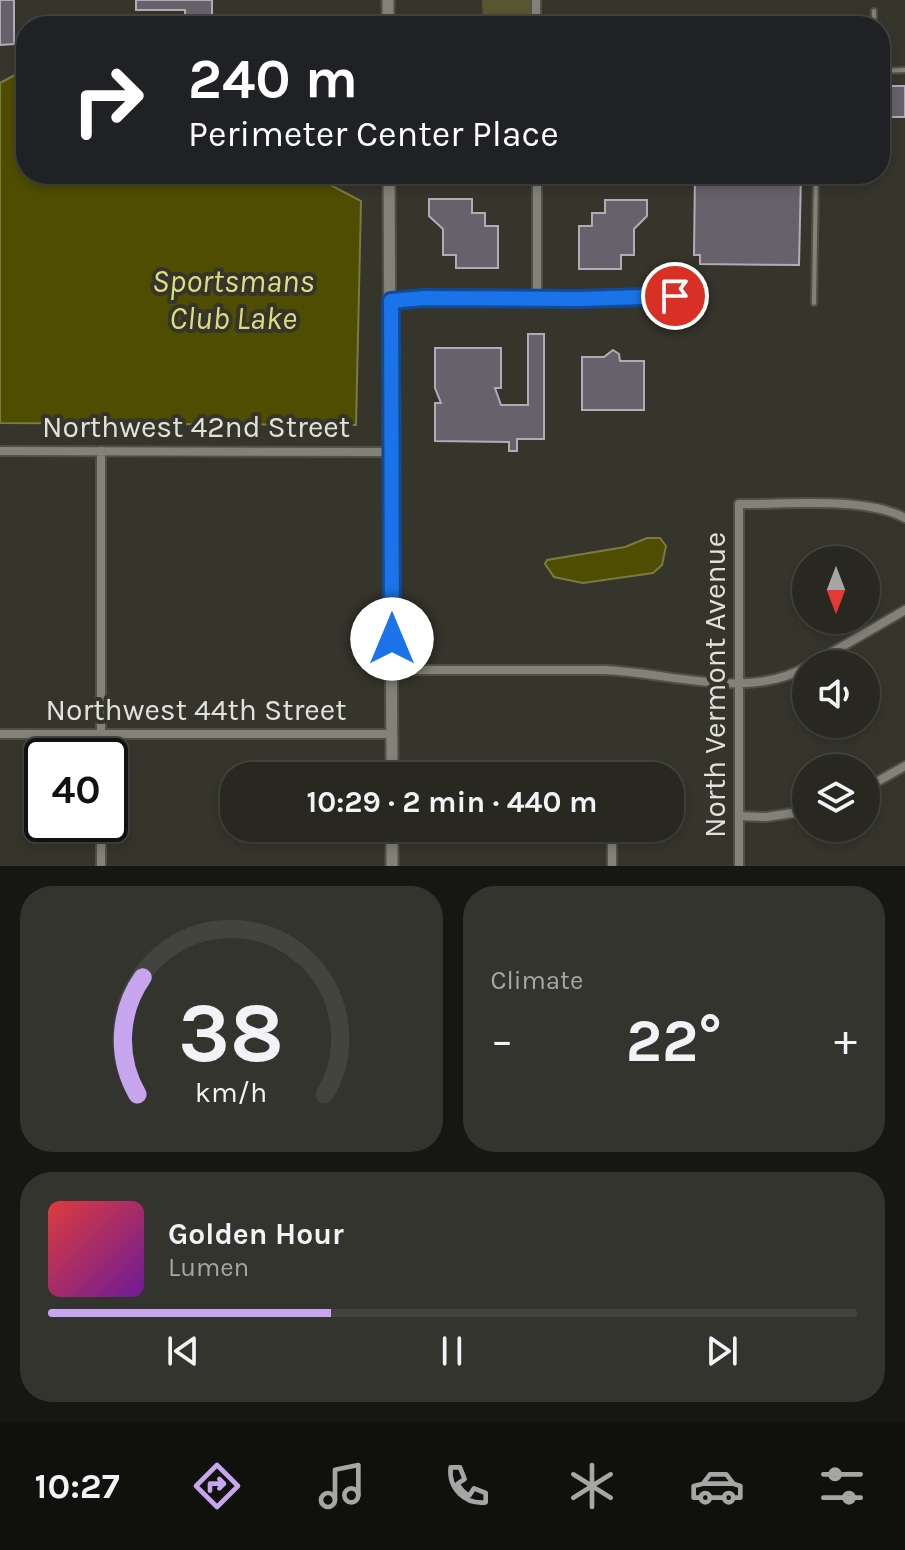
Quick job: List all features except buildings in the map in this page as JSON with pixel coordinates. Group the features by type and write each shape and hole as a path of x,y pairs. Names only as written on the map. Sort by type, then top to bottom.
{"street":[{"path":"389,184 392,762"},
{"path":"537,184 537,299"},
{"path":"391,301 424,298 675,296"},
{"name":"Northwest 42nd Street","path":"0,451 391,452"},
{"path":"101,451 101,735"},
{"name":"North Vermont Avenue","path":"739,866 739,504 860,505 905,518"},
{"path":"836,650 905,610"},
{"path":"392,670 604,670 654,673 693,682 773,680 792,673"},
{"name":"Northwest 44th Street","path":"0,734 392,734"},
{"path":"880,780 905,766"},
{"path":"739,816 766,817 792,813"},
{"path":"101,842 101,866"},
{"path":"392,842 392,866"},
{"path":"612,842 612,866"}],"lane":[{"path":"874,11 874,16"},
{"path":"814,303 816,184"},
{"path":"688,289 704,292 689,299 675,296 688,289"}],"green space":[{"path":"482,0 530,0 530,16 483,16"}],"water":[{"name":"Sportsmans Club Lake","path":"16,74 16,184 329,184 361,201 356,425 0,423 0,83"},
{"path":"647,538 660,538 666,546 662,565 653,573 583,583 554,577 545,564 547,560 625,547"}],"route":[{"path":"392,639 391,301 424,298 617,299 675,296"}]}
